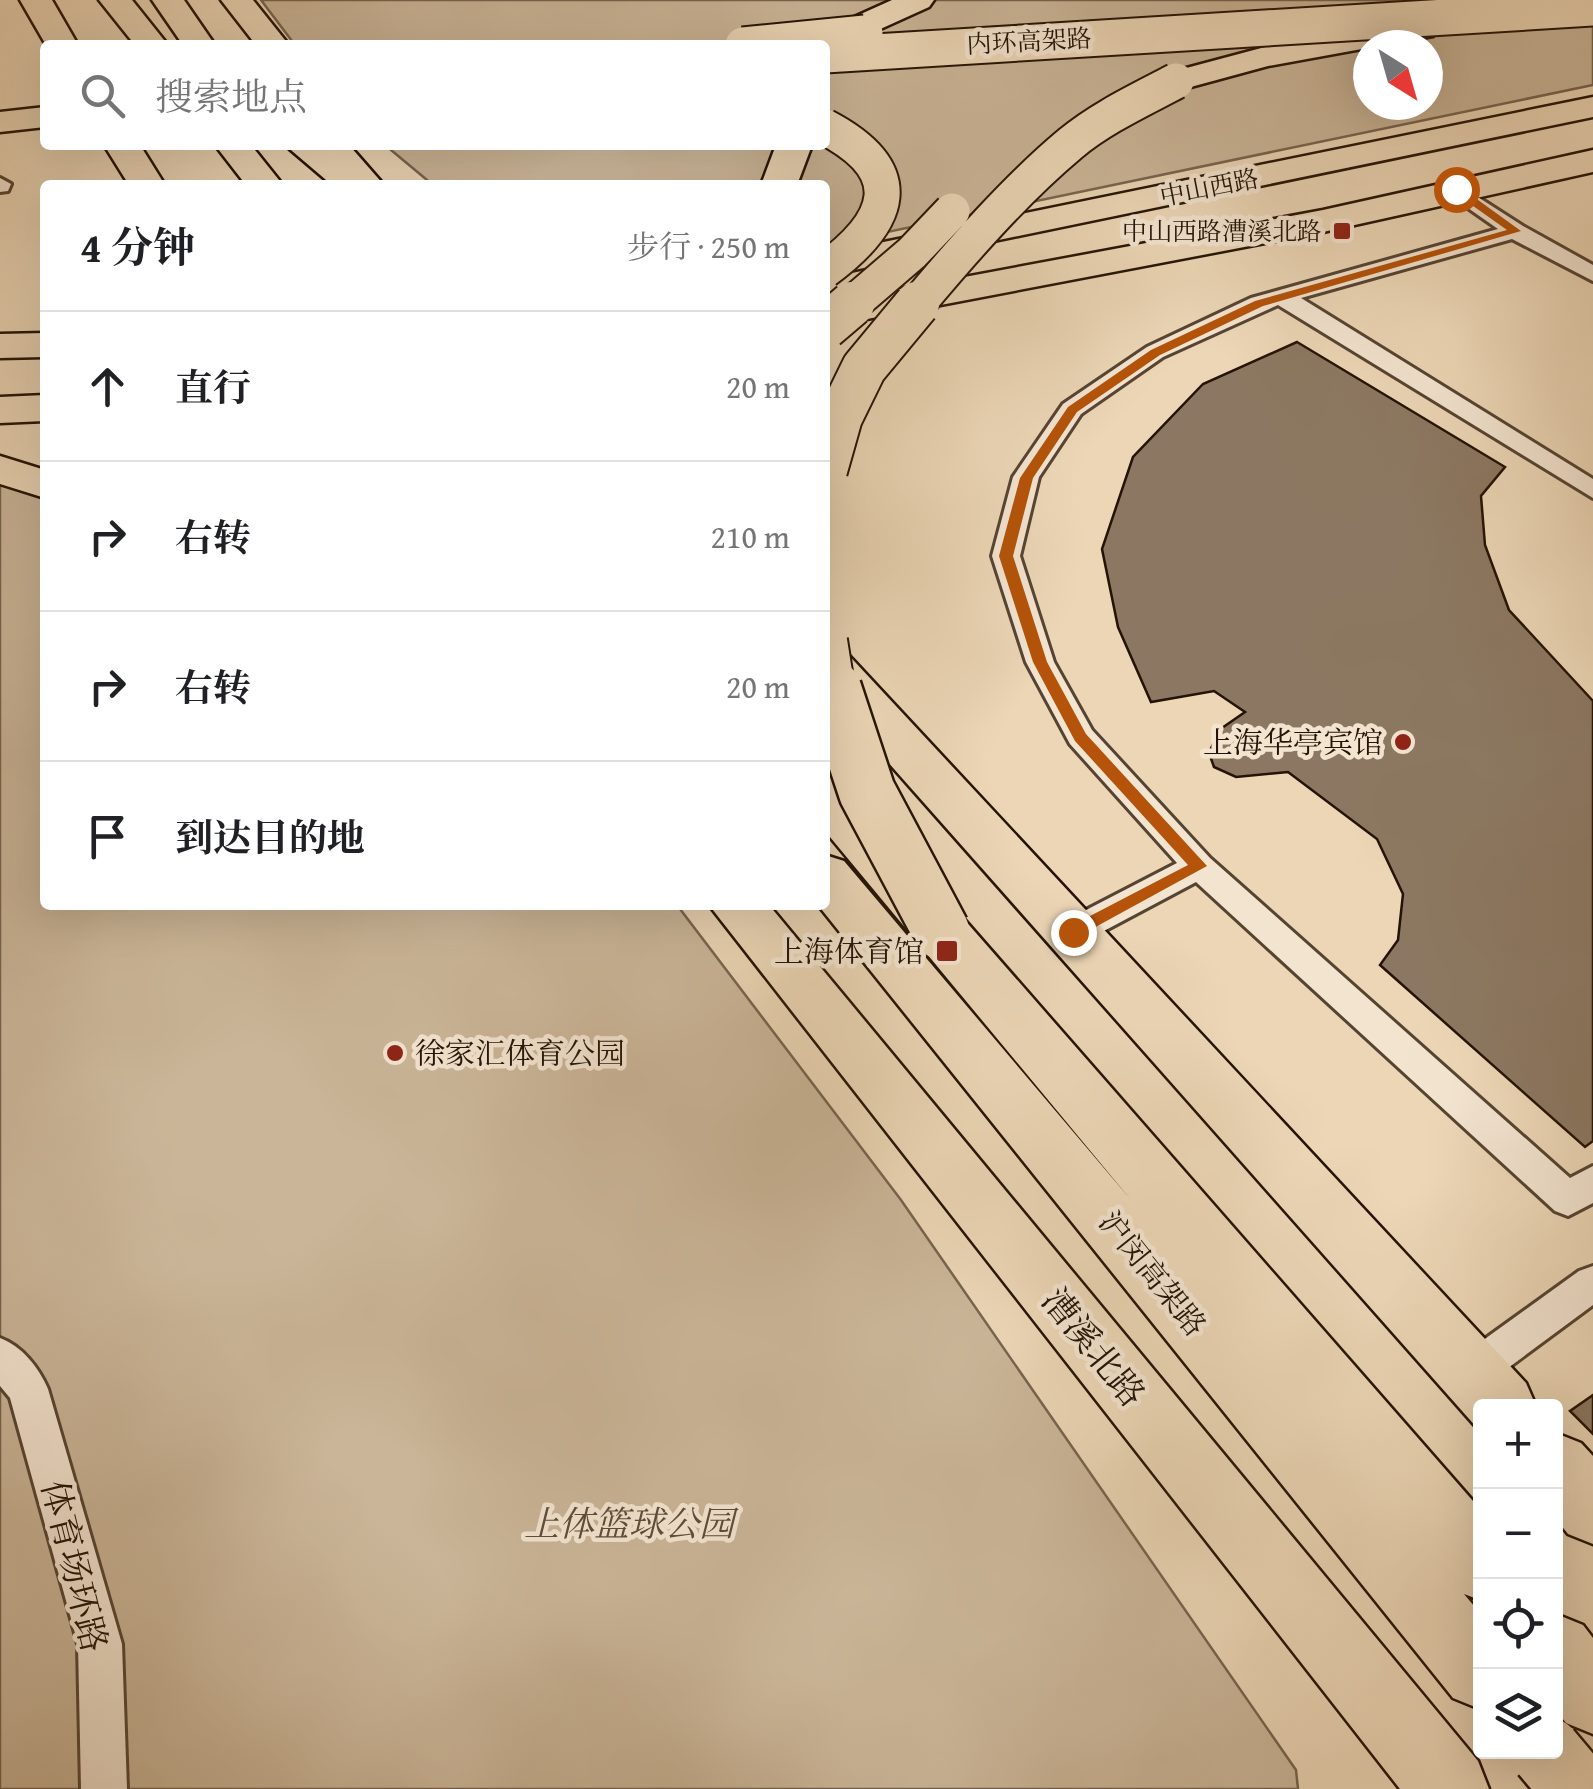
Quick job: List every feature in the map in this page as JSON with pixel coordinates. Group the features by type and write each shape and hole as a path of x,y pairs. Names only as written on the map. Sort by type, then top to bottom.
{"main road":[{"path":"36,0 59,40"},
{"path":"98,0 145,36"},
{"path":"115,0 145,36"},
{"path":"211,0 243,40"},
{"path":"237,0 269,40"},
{"path":"830,53 854,28 918,0"},
{"name":"内环高架路","path":"792,40 879,31 1417,0"},
{"path":"830,326 912,254 994,171 1098,108 1176,81 1266,57 1455,24 1593,9"},
{"name":"内环高架路","path":"830,58 1593,9"},
{"path":"830,452 840,416 864,368 952,262 1070,144 1116,113 1176,81"},
{"name":"中山西路","path":"830,267 1593,108"},
{"path":"0,122 40,118"},
{"path":"830,131 861,149 881,175 884,202 870,233 830,264"},
{"path":"0,146 40,141"},
{"path":"125,150 144,180"},
{"path":"237,150 261,180"},
{"path":"288,150 314,180"},
{"path":"308,150 348,180"},
{"path":"334,150 362,180"},
{"path":"781,180 792,150"},
{"name":"中山西路","path":"830,314 1322,221 1593,162"},
{"path":"830,328 883,304"},
{"path":"0,346 40,345"},
{"path":"0,410 40,408"},
{"path":"0,469 40,482"},
{"path":"830,665 1486,1390"},
{"path":"830,667 844,738 875,816 941,931"},
{"path":"830,801 1473,1556"},
{"name":"沪闵高架路","path":"830,882 1478,1669"},
{"name":"漕溪北路","path":"741,910 1450,1789"},
{"path":"1563,1475 1593,1509"},
{"path":"1563,1660 1593,1696"},
{"path":"1552,1759 1577,1789"}],"lane":[{"path":"1456,189 1515,231 1593,274"},
{"path":"1515,231 1259,303 1156,352 1072,409 1026,478 1006,556 1040,662 1080,737 1199,866 1568,1200 1593,1182"},
{"path":"1282,297 1593,490"},
{"path":"1073,932 1199,866"},
{"path":"1486,1390 1593,1283"},
{"name":"体育场环路","path":"0,1356 28,1389 100,1644 104,1789"}],"green space":[{"path":"261,0 1593,0 1593,85 1443,116 1443,30 1353,30 1353,120 1425,120 830,244 830,180 427,180 391,150 830,150 830,40 291,40"},
{"name":"徐家汇体育公园","path":"0,475 40,476 40,910 681,910 901,1200 1296,1770 1298,1789 0,1789"}],"building":[{"name":"上海华亭宾馆","path":"1297,342 1505,467 1481,496 1485,545 1509,610 1593,701 1593,1141 1585,1147 1380,965 1398,940 1403,894 1377,839 1288,772 1236,777 1214,767 1209,753 1219,730 1245,712 1214,691 1151,702 1118,627 1102,549 1133,457 1203,384"},
{"path":"1593,1395 1593,1434 1570,1411"}],"railway":[{"path":"1468,0 1593,9"}],"place":[{"name":"中山西路漕溪北路","path":"1342,231"},
{"name":"上海华亭宾馆","path":"1403,742"},
{"name":"上海体育馆","path":"947,951"},
{"name":"徐家汇体育公园","path":"395,1053"}],"route":[{"path":"1073,932 1199,866 1080,737 1040,662 1006,556 1026,478 1072,409 1156,352 1259,303 1515,231 1456,189"}],"park label":[{"name":"上体篮球公园","path":"629,1523"}]}
